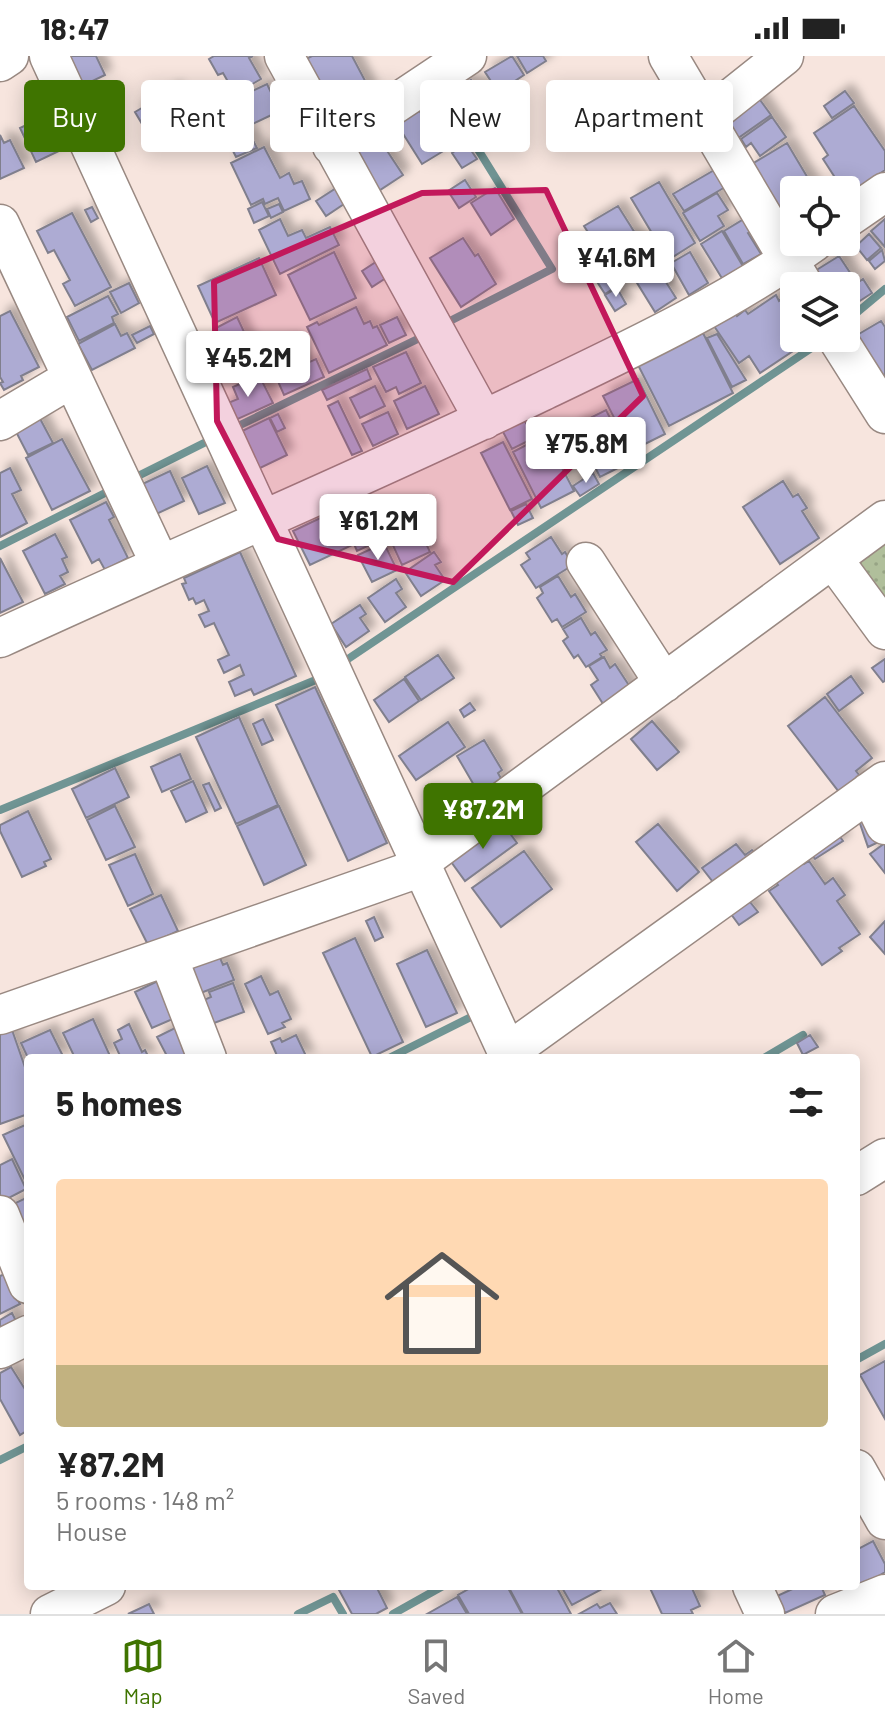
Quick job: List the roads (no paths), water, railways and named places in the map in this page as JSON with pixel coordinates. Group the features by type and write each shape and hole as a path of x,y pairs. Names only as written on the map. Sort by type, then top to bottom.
{"street":[{"path":"0,62 9,56"},
{"path":"49,56 508,1054"},
{"path":"284,56 297,80"},
{"path":"404,98 467,56"},
{"path":"668,56 683,80"},
{"path":"733,97 784,56"},
{"path":"335,152 484,420"},
{"path":"0,638 484,420 802,263 729,152"},
{"path":"860,209 885,192"},
{"path":"0,224 160,564"},
{"path":"846,352 885,414"},
{"path":"0,421 72,378"},
{"path":"0,1015 405,873 885,520"},
{"path":"833,559 885,630"},
{"path":"586,562 664,683"},
{"path":"509,1054 880,799"},
{"path":"168,957 205,1054"},
{"path":"860,1174 885,1158"},
{"path":"14,1234 24,1270"},
{"path":"0,1349 24,1337"},
{"path":"860,1476 885,1520"},
{"path":"50,1614 98,1590"},
{"path":"754,1590 765,1614"},
{"path":"835,1614 885,1594"}],"waterway":[{"path":"444,324 552,269 480,152"},
{"path":"860,310 885,289"},
{"path":"234,428 426,335"},
{"path":"345,661 806,352"},
{"path":"132,479 210,440"},
{"path":"0,546 111,490"},
{"path":"0,810 323,677"},
{"path":"397,1054 473,1016"},
{"path":"771,1054 803,1035"},
{"path":"860,1358 885,1344"},
{"path":"0,1460 24,1448"},
{"path":"393,1614 436,1590"},
{"path":"298,1614 333,1597 343,1614"}]}
